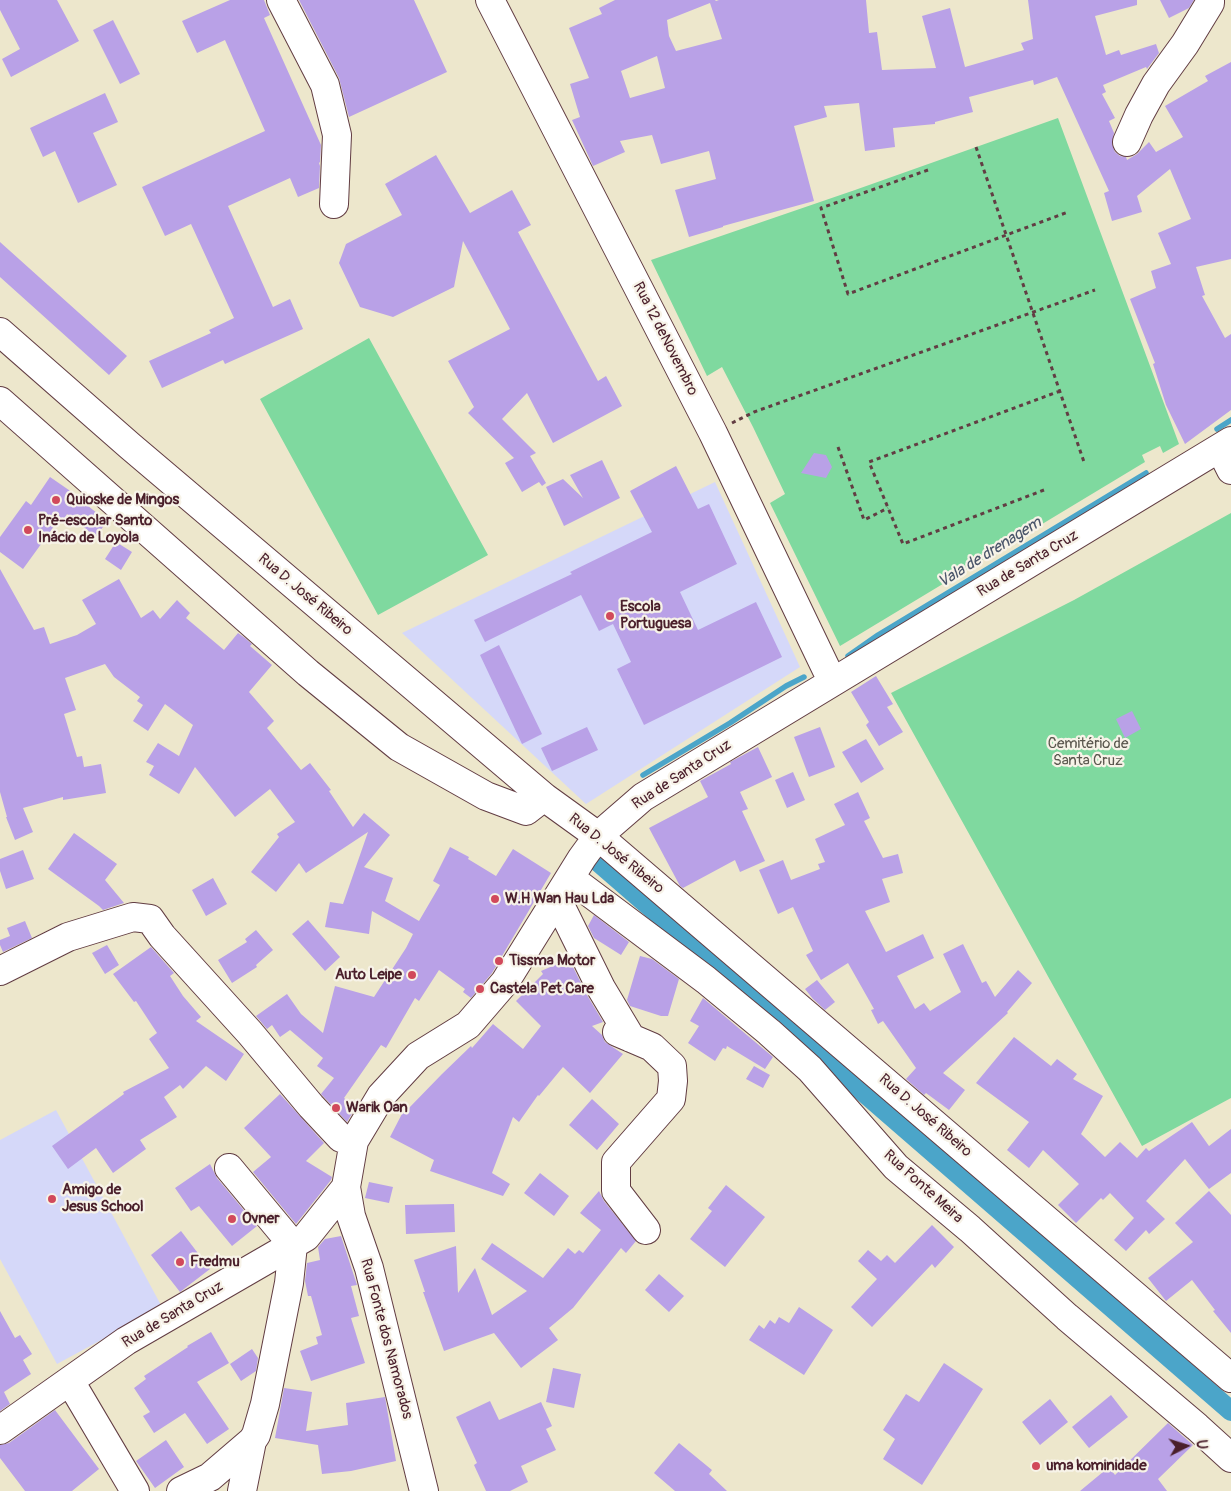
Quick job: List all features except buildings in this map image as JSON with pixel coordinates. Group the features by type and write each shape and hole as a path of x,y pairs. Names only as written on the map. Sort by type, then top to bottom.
{"street":[{"path":"281,0 325,85 337,135 334,204"},
{"name":"Rua 12 deNovembro","path":"490,0 713,433 832,682"},
{"path":"1127,142 1138,115 1156,84 1185,44 1210,0"},
{"name":"Rua D. José Ribeiro","path":"0,332 130,446 544,797 598,836 1231,1378"},
{"path":"0,401 308,673 399,747 486,796 526,811 544,797"},
{"name":"Rua de Santa Cruz","path":"0,1430 126,1341 306,1237 346,1187 354,1141 381,1096 418,1056 468,1025 505,982 598,836 643,797 832,682 1227,453"},
{"path":"564,888 601,988 624,1035 652,1047 672,1066 674,1081 671,1098 616,1162 616,1191 646,1230"},
{"name":"Rua Ponte Meira","path":"564,888 706,980 776,1038 810,1069 896,1167 1231,1458"},
{"path":"0,971 68,937 133,917 150,919 162,936 250,1033 311,1106 341,1138 354,1141"},
{"path":"180,1491 210,1477 252,1441 256,1435 265,1404 289,1283 293,1244 229,1168"},
{"name":"Rua Fonte dos Namorados","path":"346,1187 351,1216 371,1278 424,1491"},
{"path":"70,1381 135,1491"},
{"path":"242,1491 252,1441"}],"path":[{"path":"976,147 1084,462"},
{"path":"928,170 821,208 848,294 1068,212"},
{"path":"713,433 754,412 1095,290"},
{"path":"1044,490 903,544 869,462 1060,390"},
{"path":"838,447 864,520 888,508"}],"shaded area":[{"path":"715,482 800,667 586,804 402,633"},
{"name":"Amigo de Jesus School","path":"56,1110 162,1307 57,1364 0,1259 0,1140"}],"green space":[{"path":"1058,118 1179,444 1163,453 1160,446 1142,455 1145,462 840,646 770,503 785,494 753,427 722,367 707,376 651,260"},
{"path":"369,338 488,555 378,615 260,399"},
{"name":"Cemitério de Santa Cruz","path":"1231,513 1231,1098 1142,1146 891,693 1074,600"}],"waterway":[{"name":"Vala de drenagem","path":"1217,429 1231,420"},
{"name":"Vala de drenagem","path":"848,656 878,635 1146,473"},
{"name":"Vala de drenagem","path":"643,775 730,723 786,686 804,677"},
{"path":"596,860 1231,1411"}],"place":[{"name":"Quioske de Mingos","path":"56,500"},
{"name":"Pré-escolar Santo Inácio de Loyola","path":"28,530"},
{"name":"Escola Portuguesa","path":"610,616"},
{"name":"W.H Wan Hau Lda","path":"495,899"},
{"name":"Tissma Motor","path":"499,961"},
{"name":"Auto Leipe","path":"412,975"},
{"name":"Castela Pet Care","path":"480,989"},
{"name":"Warik Oan","path":"336,1108"},
{"name":"Amigo de Jesus School","path":"52,1199"},
{"name":"Ovner","path":"232,1219"},
{"name":"Fredmu","path":"180,1262"},
{"name":"uma kominidade","path":"1036,1466"}]}
